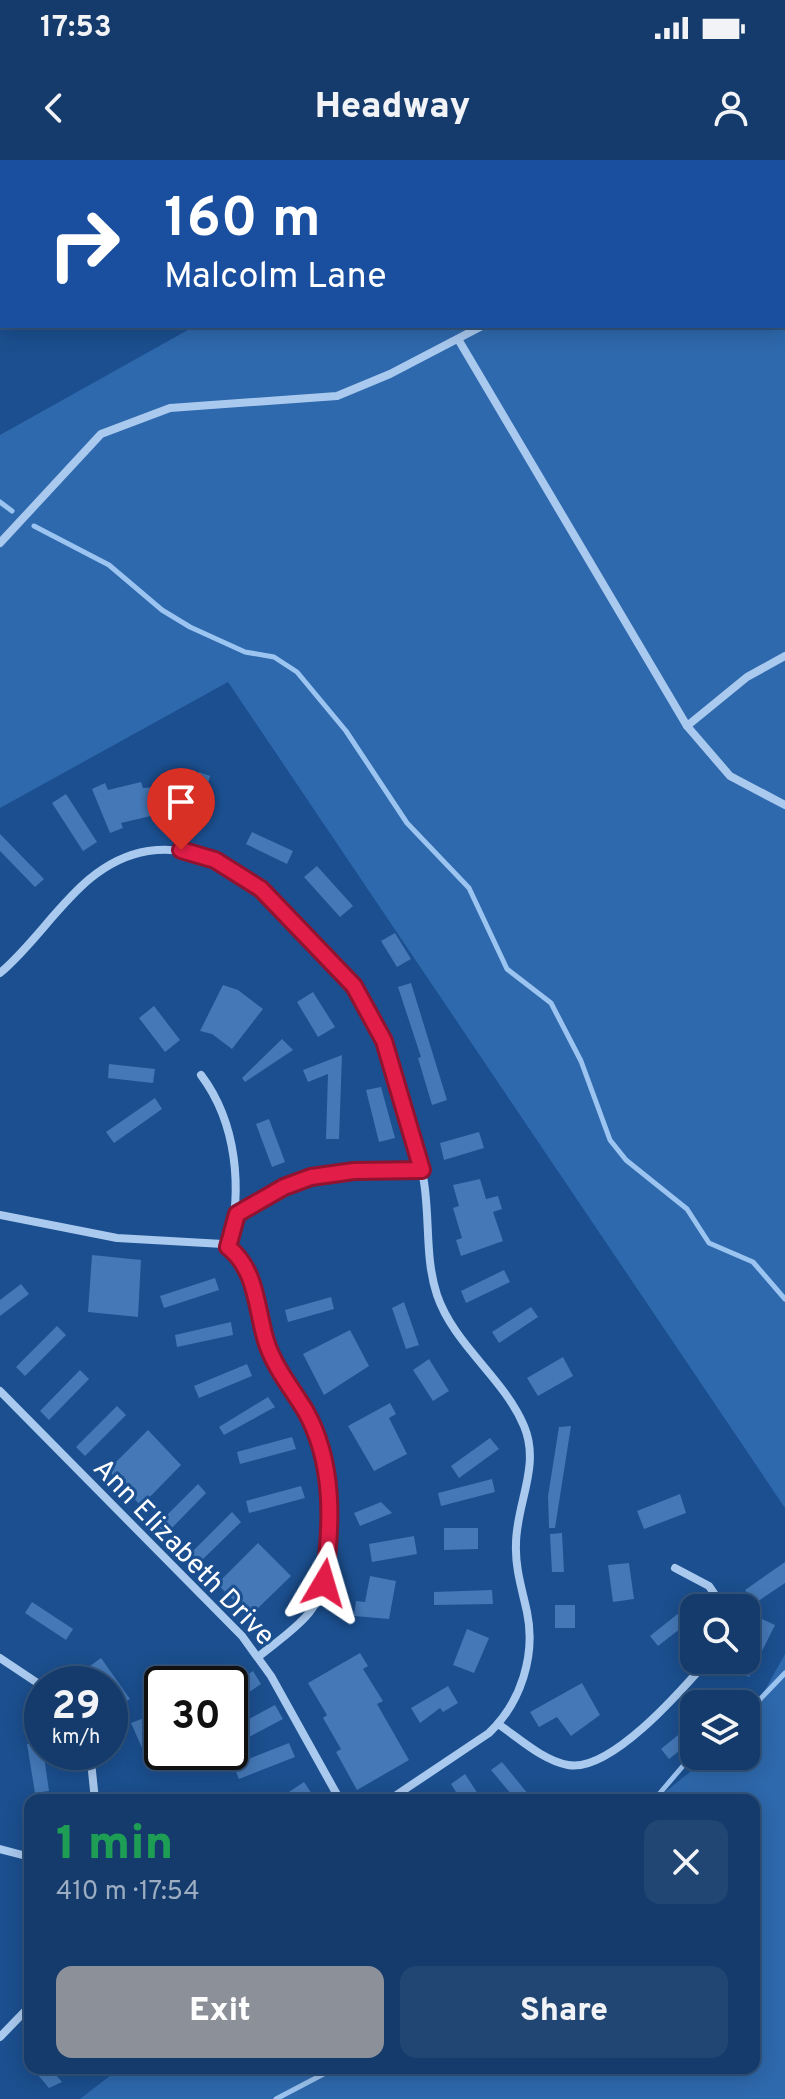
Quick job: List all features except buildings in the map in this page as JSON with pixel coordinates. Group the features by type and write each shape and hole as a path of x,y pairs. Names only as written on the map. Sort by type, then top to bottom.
{"street":[{"path":"0,543 101,434 170,408 337,396 478,328"},
{"path":"458,339 687,726 730,776 785,805"},
{"path":"687,726 747,677 785,656"},
{"path":"0,973 78,889 108,866 146,851 169,849 215,860 261,889 354,986 384,1041 422,1170 430,1260 441,1306 514,1407 525,1427 530,1449 530,1471 515,1543 517,1572 529,1627 527,1664 520,1687 498,1724 398,1794"},
{"path":"201,1075 224,1112 237,1214 228,1247"},
{"path":"237,1214 284,1187 311,1177 354,1171 422,1170"},
{"path":"0,1215 117,1238 216,1243 228,1247 247,1267 276,1365 317,1435 329,1493 329,1545 324,1583 309,1614 258,1657"},
{"name":"Ann Elizabeth Drive","path":"0,1391 258,1657 337,1794"},
{"path":"675,1568 709,1586 714,1594"},
{"path":"0,1658 24,1674"},
{"path":"498,1724 555,1762 586,1765 614,1751 694,1674"},
{"path":"92,1770 94,1794"},
{"path":"0,1849 24,1855"},
{"path":"0,2037 24,2012"}],"shaded area":[{"path":"191,328 785,328 785,1508 228,682 0,808 0,435"},
{"path":"785,1654 785,2099 80,2099 112,2074 760,2074 760,1794 662,1794 692,1770 760,1770 760,1699"}],"waterway":[{"path":"0,502 12,511"},
{"path":"34,526 109,565 162,610 190,627 245,652 274,657 297,672 346,731 407,823 469,888 507,969 551,1003 581,1061 610,1140 626,1160 687,1209 709,1243 753,1262 785,1299"},
{"path":"760,1699 785,1673"},
{"path":"659,1794 680,1769"},
{"path":"276,2099 324,2074"}],"route":[{"path":"181,850 215,860 239,872 261,889 354,986 384,1041 403,1097 422,1170 336,1173 311,1177 284,1187 237,1214 228,1247 239,1255 247,1267 266,1342 276,1365 305,1410 322,1449 329,1493 329,1545 324,1583"}]}
